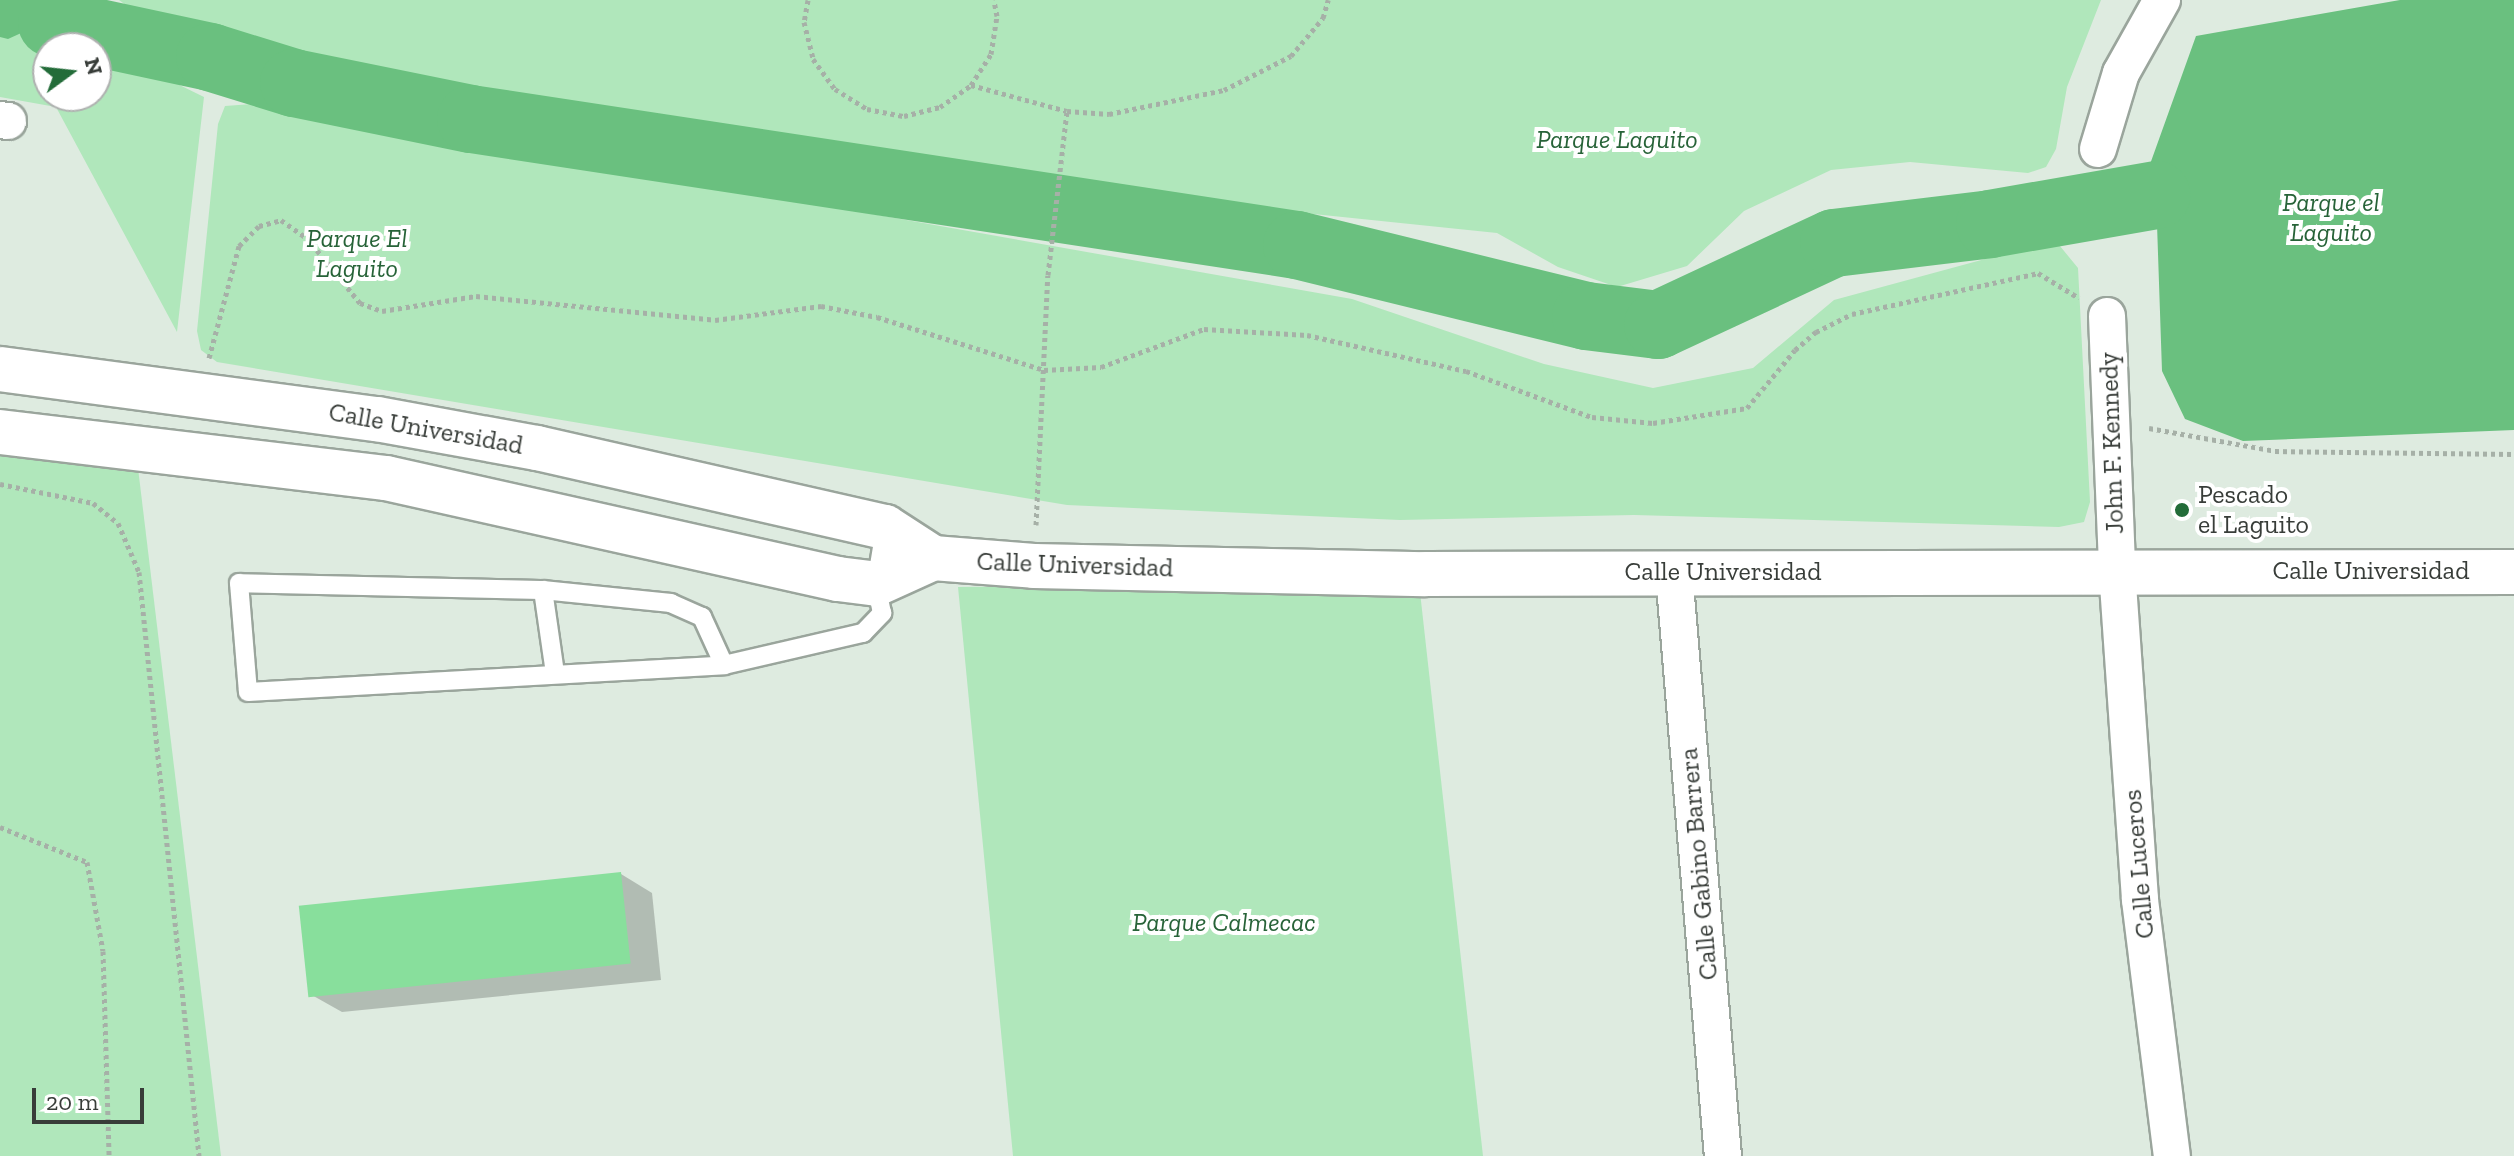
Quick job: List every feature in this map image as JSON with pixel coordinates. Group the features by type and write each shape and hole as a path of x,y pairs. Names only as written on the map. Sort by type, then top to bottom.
{"street":[{"path":"2098,149 2112,93 2141,30 2162,0"},
{"name":"John F. Kennedy","path":"2107,316 2117,570"},
{"name":"Calle Universidad","path":"0,369 200,394 537,448 885,527 933,558 1034,566 1674,573 2117,570 2514,572"},
{"path":"0,432 386,478 876,584"},
{"path":"523,506 537,448"},
{"name":"Calle Universidad","path":"876,584 933,558"},
{"name":"Calle Luceros","path":"2117,570 2140,900 2172,1156"},
{"name":"Calle Gabino Barrera","path":"1674,573 1723,1156"}],"lane":[{"path":"724,665 702,617 671,603 543,590 239,583 248,692 724,665 863,633 882,613 876,584 885,527"},
{"path":"543,590 555,673"}],"path":[{"path":"808,0 804,22 813,59 835,89 867,109 904,116 940,107 971,85 991,54 997,16 994,0"},
{"path":"971,85 1067,111 1109,114 1224,90 1291,56 1323,18 1328,0"},
{"path":"1034,566 1048,275 1067,111"},
{"path":"200,394 239,246 259,226 281,220 307,238 360,303 382,311 476,296 715,320 821,306 877,317 1044,370 1101,367 1204,329 1307,335 1466,371 1592,417 1653,423 1747,408 1816,332 1887,304 2038,273 2107,316"},
{"path":"2144,427 2275,451 2514,454"},
{"path":"0,484 93,503 118,523 139,572 199,1156"},
{"path":"0,827 87,862 103,951 109,1156"}],"green space":[{"path":"0,0 50,0 53,23 71,32 32,32 32,103 0,97"},
{"name":"Parque Laguito","path":"119,0 2101,0 2067,87 2056,149 2046,167 2028,173 1910,162 1831,170 1744,211 1687,266 1617,287 1558,267 1497,233 967,178 791,138 625,110 369,87 162,32"},
{"path":"112,52 204,97 177,332 59,112 112,112"},
{"name":"Parque El Laguito","path":"252,104 1352,299 1544,364 1653,388 1753,368 1834,300 2055,240 2078,268 2090,502 2084,522 2059,527 1634,515 1400,520 1067,505 217,362 201,350 197,331 218,124 225,106"},
{"path":"0,450 138,468 221,1156 0,1156"},
{"name":"Parque Calmecac","path":"1108,586 1420,592 1483,1156 1013,1156 958,587"}],"shaded area":[{"path":"0,0 78,0 85,4 8,39 0,37"},
{"name":"Parque el Laguito","path":"2400,0 2514,0 2514,430 2243,441 2185,419 2162,371 2156,195 2149,167 2196,36"}],"building":[{"path":"621,872 631,963 308,997 299,906"}],"waterway":[{"path":"52,23 210,57 294,83 471,119 1297,245 1586,316 1658,325 1834,243 1990,224 2156,195"}],"place":[{"name":"Pescado el Laguito","path":"2182,510"}]}
